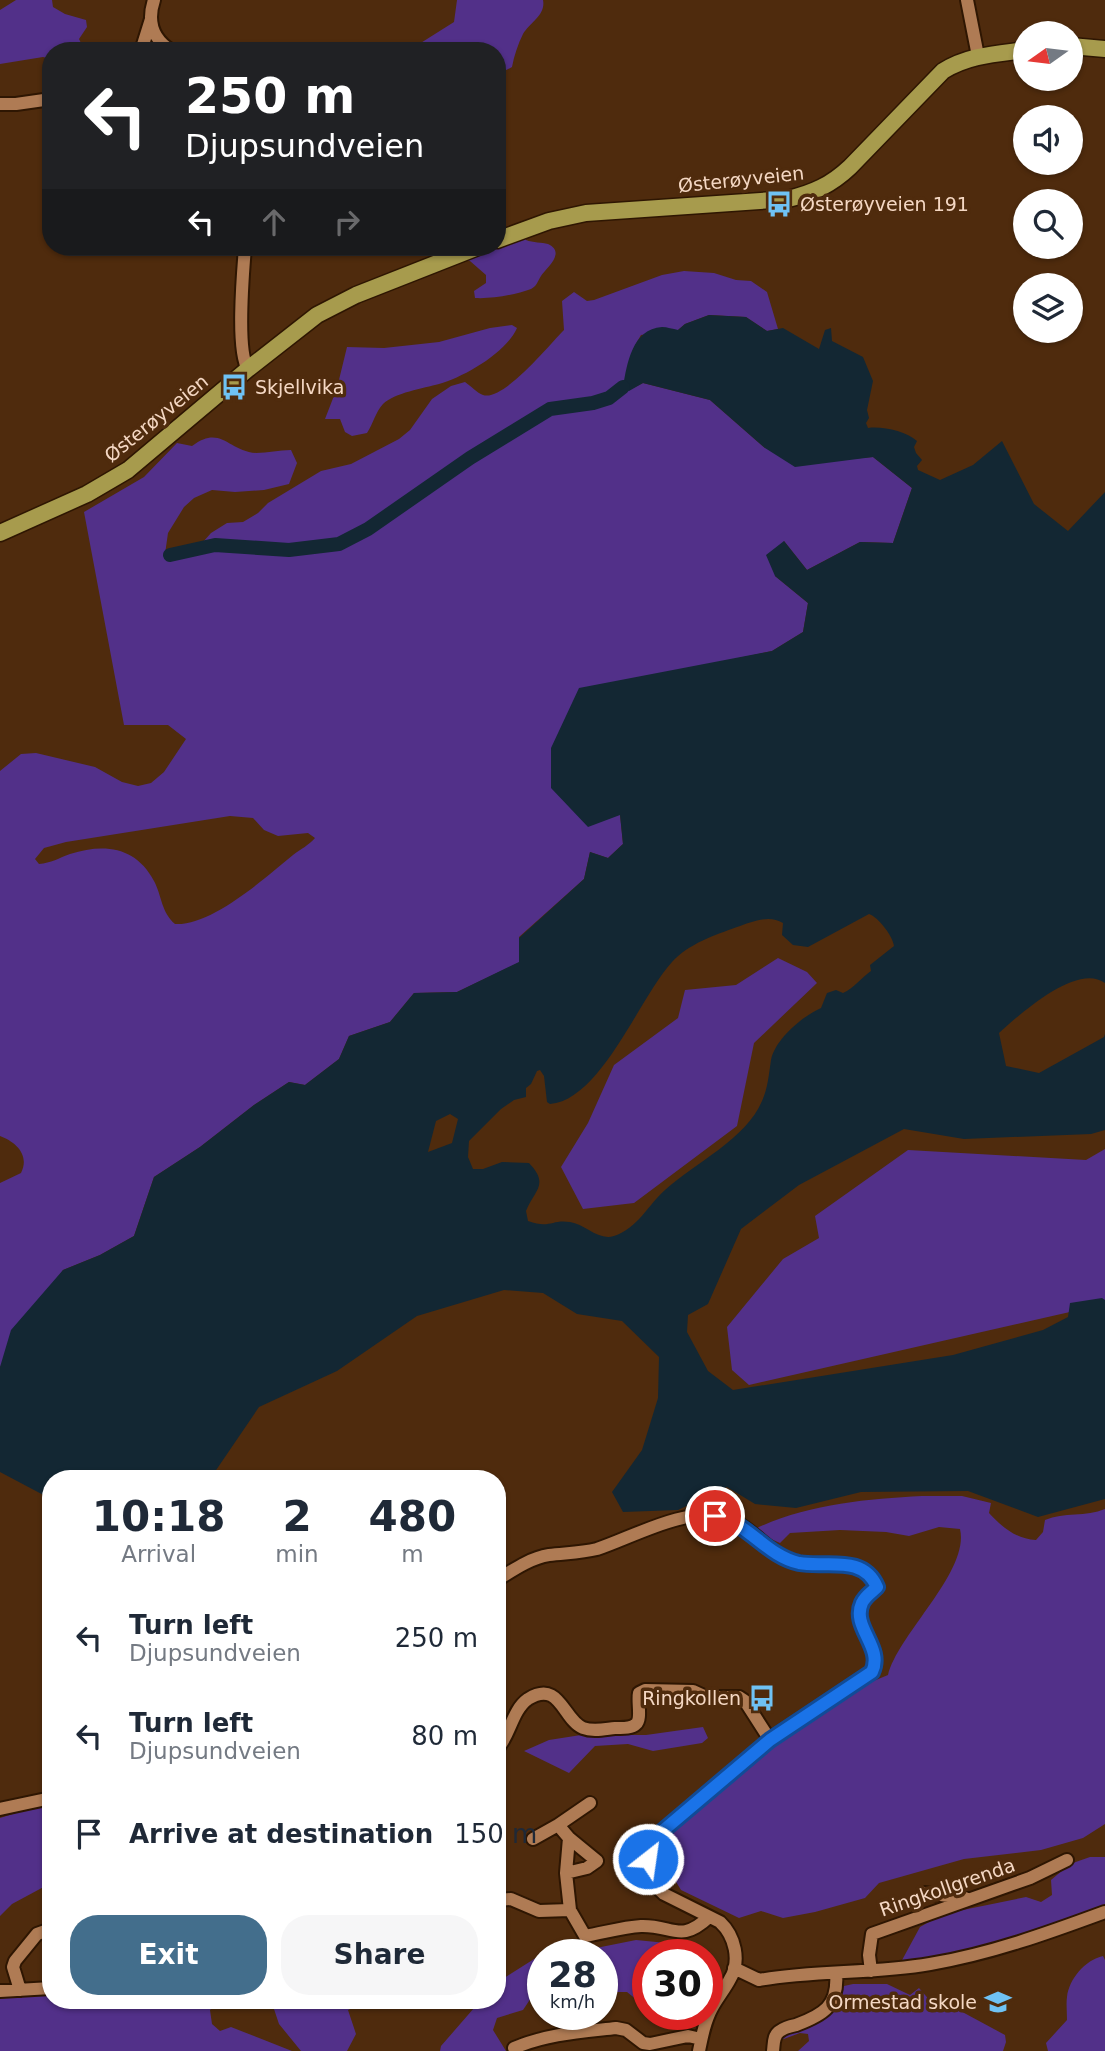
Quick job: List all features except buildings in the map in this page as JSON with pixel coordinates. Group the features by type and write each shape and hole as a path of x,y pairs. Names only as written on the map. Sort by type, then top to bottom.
{"main road":[{"path":"1083,47 1105,49"},
{"name":"Østerøyveien","path":"506,237 549,220 586,213 788,199 814,192 834,181 850,167 937,76 954,64 978,56 1013,52"},
{"name":"Østerøyveien","path":"0,533 87,494 128,470 248,369 330,308 455,256"}],"street":[{"path":"144,42 154,0"},
{"path":"967,0 978,56"},
{"path":"151,19 161,42"},
{"path":"0,104 42,100"},
{"path":"245,256 241,344 243,362 248,369"},
{"path":"506,1575 537,1558 591,1550 658,1525 715,1516 737,1523 773,1551 789,1559 800,1563 844,1563 866,1573 877,1587 863,1600 860,1608 863,1630 873,1645 872,1672 770,1740 659,1834 650,1847 648,1870 657,1888 720,1922 731,1936 735,1958 732,1977 713,2005 700,2045 688,2036 643,2043 625,2030 616,2028 556,2035 514,2048"},
{"path":"506,1733 522,1705 531,1698 547,1695 556,1698 577,1724 598,1730 636,1724 637,1700 639,1693 645,1690 693,1691 706,1697 739,1697 770,1740"},
{"path":"0,1810 42,1801"},
{"path":"533,1839 590,1803"},
{"path":"558,1825 597,1861 587,1868 565,1873"},
{"path":"569,1838 565,1873 570,1910 585,1936 638,1926 686,1932 697,1928 709,1917"},
{"name":"Ringkollgrenda","path":"871,1971 869,1955 872,1934 1030,1878 1068,1860"},
{"path":"924,1894 970,1899"},
{"path":"506,1899 539,1911 570,1910"},
{"path":"734,1968 759,1980 928,1964 967,1956 1105,1912"},
{"path":"20,1990 13,1966 37,1934 42,1932"},
{"path":"773,2051 774,2039 779,2031 818,2017 829,2006 837,1986 836,1973"},
{"path":"0,1991 42,1989"},
{"path":"555,2051 556,2035"}],"shaded area":[{"path":"16,0 52,0 53,7 65,14 86,20 87,27 79,39 80,42 42,42 42,57 0,64 0,10"},
{"path":"457,0 543,0 540,14 521,38 512,67 506,70 506,42 422,42 454,22"},
{"path":"526,233 526,240 548,244 553,248 555,256 531,289 510,295 475,298 474,291 486,283 486,275 470,261 458,261 472,256 506,256 506,243"},
{"path":"684,271 714,273 736,280 751,281 767,292 778,329 767,331 746,317 709,315 685,324 678,330 641,335 629,361 629,390 643,383 710,400 765,448 839,460 873,457 912,488 893,543 860,542 807,570 784,541 775,576 808,603 803,632 772,651 739,658 620,814 623,844 608,858 590,852 584,879 519,937 520,962 457,992 414,993 390,1022 349,1036 339,1059 305,1085 289,1082 154,1177 134,1236 100,1255 63,1270 0,1367 0,1183 21,1173 24,1160 16,1146 0,1136 0,771 21,754 36,753 95,767 122,782 138,786 151,783 164,772 186,739 168,725 124,725 84,512 144,477 177,443 192,446 202,440 218,438 256,453 291,450 297,463 289,484 264,490 212,490 194,498 184,507 168,533 165,554 204,550 203,542 227,523 243,522 268,503 321,471 351,464 399,439 410,430 432,399 451,386 465,382 483,395 492,395 502,390 526,370 564,330 562,301 574,292 587,301 594,300 662,275","holes":["230,816 253,818 264,830 278,836 308,833 315,838 238,898 190,923 175,924 170,919 147,870 129,855 95,849 39,864 35,859 44,848 66,842"]},
{"path":"512,325 517,328 504,346 472,370 449,381 388,400 378,410 367,433 352,436 345,432 340,419 325,419 337,388 347,347 384,348 439,342"},
{"path":"778,958 807,972 817,983 754,1043 737,1126 634,1203 583,1209 561,1167 588,1123 614,1065 678,1018 685,990 736,985"},
{"path":"1105,1149 1105,1304 749,1385 732,1370 727,1327 783,1259 819,1238 815,1216 908,1150 1086,1160"},
{"path":"962,1496 991,1503 989,1513 1004,1527 1016,1535 1036,1540 1043,1532 1045,1520 1105,1509 1105,1824 1083,1838 1041,1850 964,1859 879,1883 865,1898 783,1918 761,1911 739,1918 681,1890 661,1857 666,1835 762,1754 854,1689 888,1675 894,1659 944,1583 960,1546 960,1529 939,1527 909,1536 840,1530 790,1533 780,1543 762,1535 757,1528 817,1508 859,1501"},
{"path":"703,1727 708,1738 702,1743 653,1751 628,1744 595,1746 569,1773 524,1751 549,1740 581,1735 646,1735"},
{"path":"42,1805 42,1888 12,1904 0,1916 0,1818"},
{"path":"1090,1857 1105,1857 1105,1907 944,1958 901,1962 920,1927 943,1914 1026,1897 1041,1902 1052,1895 1051,1880 1070,1864"},
{"path":"632,1941 632,1996 627,1992 618,1992 618,1944"},
{"path":"1103,1956 1105,2051 1048,2051 1046,2043 1067,2020 1068,1990 1075,1977 1084,1966"},
{"path":"527,1964 527,2004 523,2010 497,2018 493,2030 506,2051 440,2051 441,2046 473,2009 506,2009 506,1977"},
{"path":"887,1984 910,1995 919,1988 932,2003 942,2001 1005,2035 1003,2051 798,2051 809,2041 808,2034 800,2033 781,2040 779,2036 827,2015 844,1986"},
{"path":"42,1995 42,2009 211,2009 212,2024 220,2031 231,2027 292,2051 0,2051 0,1996"},
{"path":"274,2009 350,2009 348,2010 356,2034 347,2051 301,2051 279,2024"}],"water":[{"path":"709,315 746,317 767,331 783,328 819,349 825,330 831,328 832,341 863,357 873,381 867,410 868,428 894,430 917,441 914,447 922,460 917,466 918,470 940,480 973,465 1002,441 1034,504 1068,531 1105,492 1105,983 1093,978 1079,979 1064,985 1034,1004 999,1033 1006,1066 1039,1073 1105,1034 1105,1130 1091,1134 964,1139 904,1129 799,1185 741,1229 708,1304 688,1315 687,1332 708,1371 733,1390 953,1355 1043,1330 1068,1317 1070,1303 1102,1298 1105,1300 1105,1499 1038,1517 968,1491 861,1492 796,1508 755,1504 727,1487 678,1510 623,1512 612,1492 642,1450 658,1398 659,1357 622,1321 577,1314 543,1293 504,1290 417,1316 337,1371 259,1407 216,1470 42,1470 42,1494 0,1472 0,1367 11,1330 63,1270 100,1255 134,1236 154,1177 289,1082 305,1085 339,1059 349,1036 390,1022 414,993 457,992 519,962 519,938 584,879 590,852 608,858 623,844 620,815 588,827 551,788 551,748 579,688 772,651 803,632 808,603 775,576 766,555 784,541 807,570 860,542 893,543 912,488 873,457 795,467 765,448 710,400 643,383 629,391 623,387 633,349 644,334 662,327 678,330 685,324","holes":["869,914 877,919 891,937 894,946 870,965 871,971 854,986 843,993 836,990 827,993 821,1008 784,1036 774,1052 764,1096 754,1115 719,1150 665,1190 636,1222 622,1233 608,1237 570,1222 541,1224 528,1221 526,1211 539,1182 539,1177 529,1163 502,1162 483,1169 473,1169 468,1157 469,1141 501,1109 514,1100 526,1097 526,1088 537,1071 540,1070 544,1076 547,1102 550,1104 569,1098 586,1085 618,1045 659,978 686,950 720,933 766,919 783,923 782,935 793,945 808,947","450,1114 458,1119 452,1143 428,1152 436,1121"]}],"waterway":[{"path":"170,555 215,545 289,550 339,544 368,529 470,458 550,409 593,403 609,398 623,387"}],"place":[{"name":"Østerøyveien 191","path":"779,204"},
{"name":"Skjellvika","path":"234,387"},
{"name":"Ringkollen","path":"762,1698"},
{"name":"Ormestad skole","path":"998,2002"}],"route":[{"path":"648,1859 650,1847 659,1834 770,1740 872,1672 874,1667 873,1645 863,1630 860,1608 863,1600 877,1587 875,1581 866,1573 844,1563 800,1563 789,1559 773,1551 737,1523 715,1516"}]}
